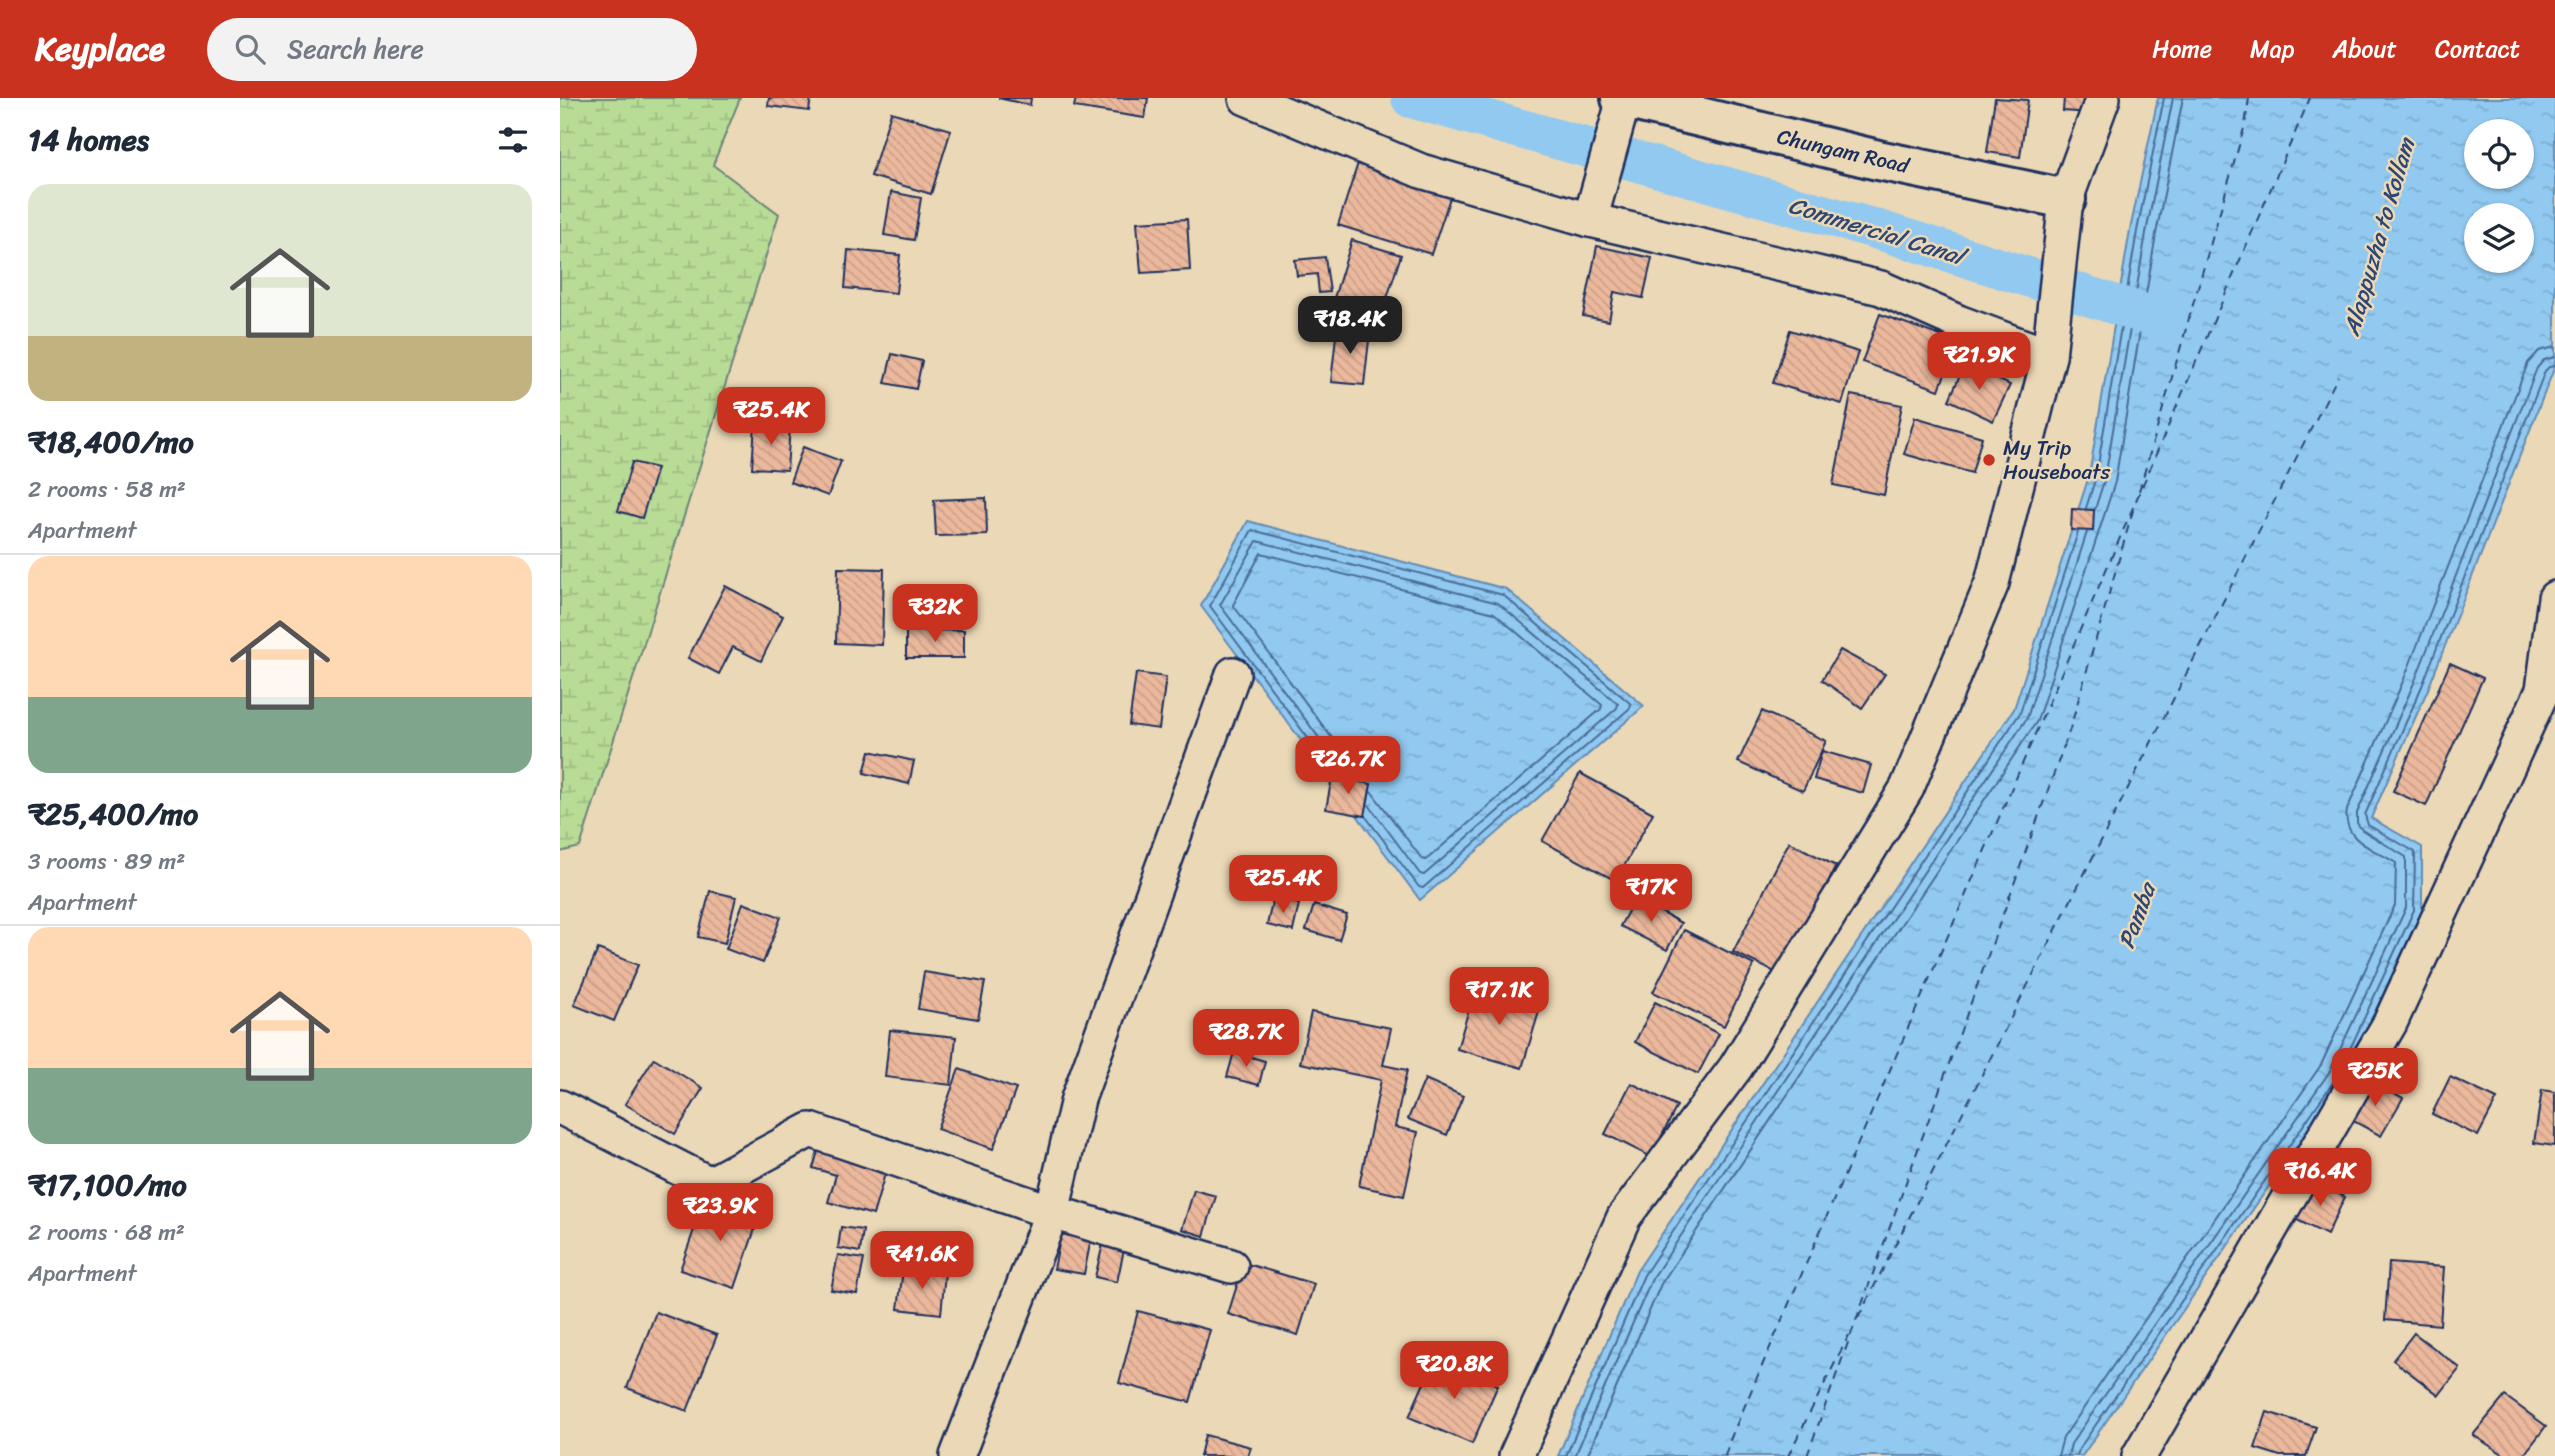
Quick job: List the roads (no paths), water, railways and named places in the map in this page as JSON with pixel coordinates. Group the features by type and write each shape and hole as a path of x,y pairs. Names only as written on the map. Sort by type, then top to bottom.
{"main road":[{"name":"Chungam Road","path":"1622,99 1878,160 2064,215"}],"street":[{"path":"1246,98 1421,171 1590,220 1881,288 1958,322 2050,350"},
{"path":"1516,1456 1624,1217 1736,1067 1907,788 1992,583 2050,350 2064,215 2103,98"},
{"path":"1590,220 1622,99"},
{"path":"2139,1456 2390,1023 2543,690 2555,598"},
{"path":"957,1456 1052,1212 1078,1099 1233,674"},
{"path":"560,1107 710,1184 810,1130 1052,1212 1231,1266"}],"water":[{"path":"2158,98 2555,98 2555,366 2428,689 2371,818 2422,847 2422,911 2344,1078 2082,1456 1558,1456 1637,1271 2014,709 2089,476 2130,230"},
{"path":"1248,521 1506,589 1644,706 1420,900 1201,606"}],"waterway":[{"name":"Commercial Canal","path":"1411,98 1879,230 2170,322"}],"place":[{"name":"My Trip Houseboats","path":"1989,460"}],"water label":[{"name":"Alappuzha to Kollam","path":"2379,237"},
{"name":"Pamba","path":"2137,916"}]}
